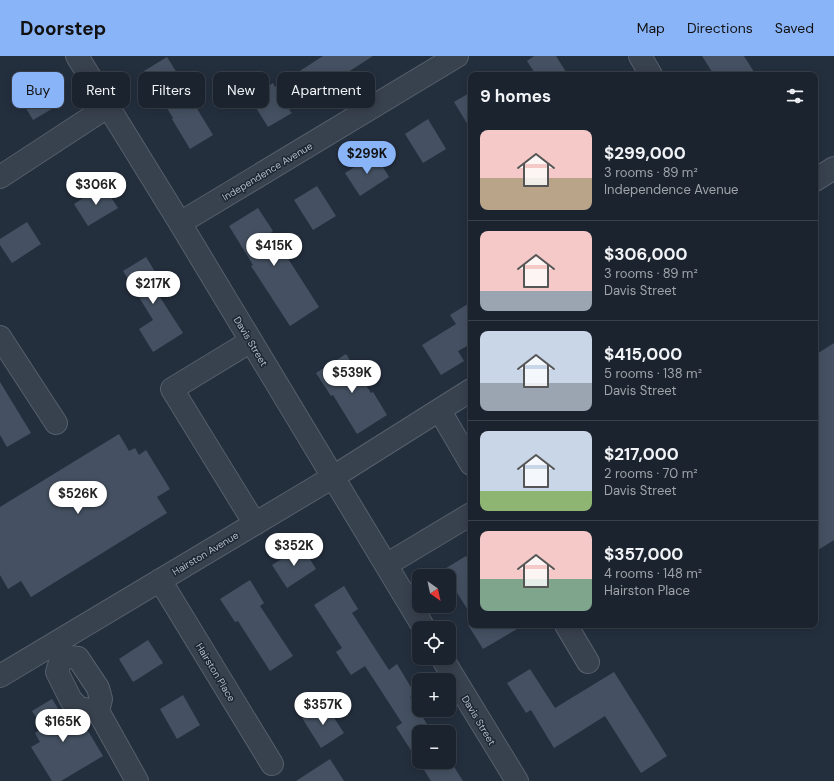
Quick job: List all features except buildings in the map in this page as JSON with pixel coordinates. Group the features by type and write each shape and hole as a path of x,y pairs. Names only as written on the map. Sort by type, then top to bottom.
{"street":[{"name":"Davis Street","path":"77,56 86,72"},
{"name":"Independence Avenue","path":"180,223 457,56"},
{"path":"640,56 649,72"},
{"path":"0,178 105,108"},
{"name":"Davis Street","path":"108,108 180,223 420,621"},
{"path":"818,178 834,168"},
{"path":"0,337 56,424"},
{"path":"251,341 172,389 255,524"},
{"name":"Hairston Avenue","path":"0,676 59,650 160,580 333,477 440,410 468,395"},
{"path":"440,410 468,459"},
{"path":"386,565 468,516"},
{"name":"Hairston Place","path":"160,580 272,764"},
{"path":"568,628 588,662"},
{"path":"98,711 79,708 71,700 57,672 59,650 78,658 98,688 101,699 98,711 137,781"},
{"name":"Davis Street","path":"446,665 517,781"}]}
